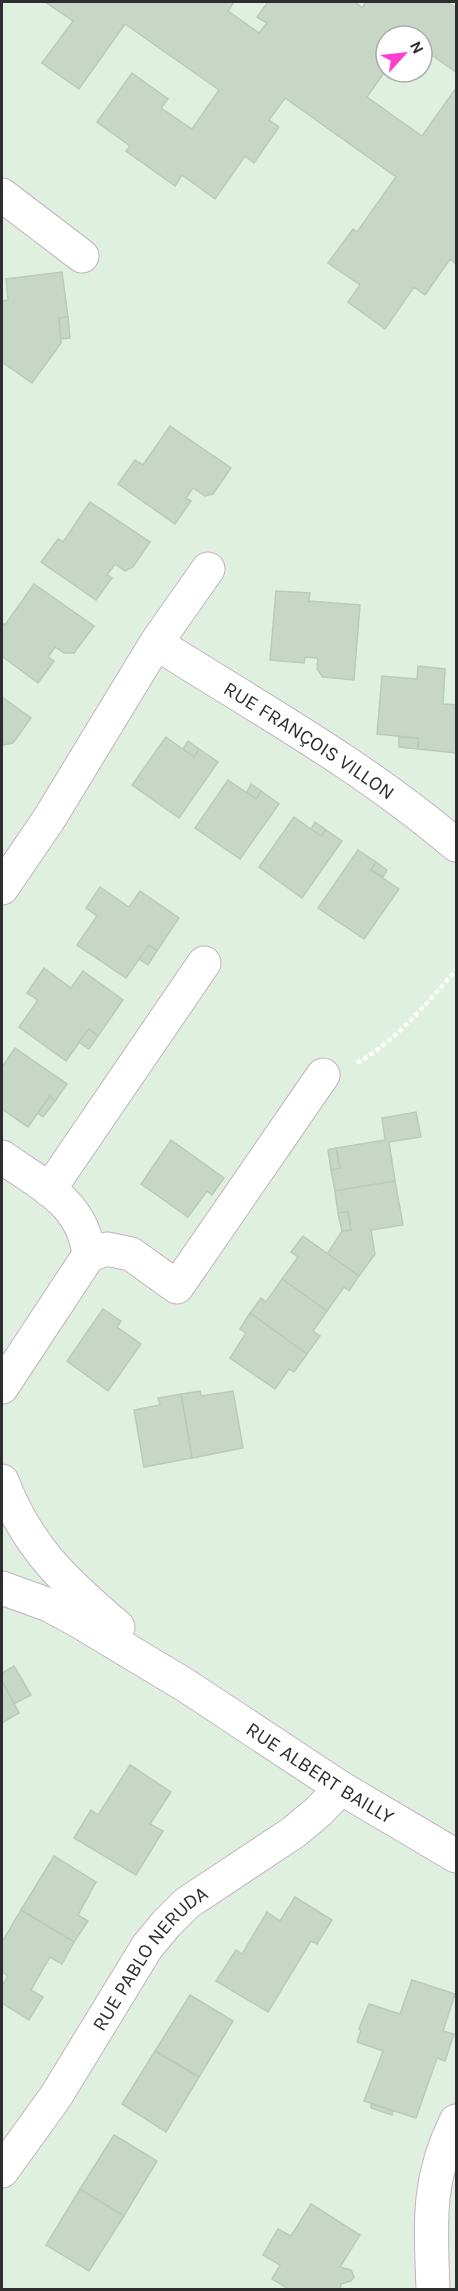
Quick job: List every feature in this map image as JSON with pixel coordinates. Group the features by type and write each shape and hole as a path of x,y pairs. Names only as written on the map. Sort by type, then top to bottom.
{"street":[{"path":"2,195 82,256"},
{"path":"2,888 50,819 156,643 208,569"},
{"name":"RUE FRANÇOIS VILLON","path":"156,643 222,686 318,742 381,785 456,845"},
{"path":"49,1190 204,963"},
{"path":"88,1255 107,1249 131,1254 177,1287 323,1075"},
{"path":"2,1157 67,1204 80,1220 87,1237 88,1255 2,1387"},
{"path":"2,1481 13,1509 42,1555 101,1613 185,1685"},
{"path":"2,1588 57,1609 185,1685"},
{"name":"RUE ALBERT BAILLY","path":"185,1685 342,1788 456,1856"},
{"name":"RUE PABLO NERUDA","path":"2,2171 56,2096 147,1947 166,1924 204,1891 294,1832 342,1788"},
{"path":"433,2289 431,2216 434,2183 438,2162 456,2121"}],"path":[{"path":"323,1075 346,1069 377,1052 434,996 456,970"}],"building":[{"path":"45,2 234,2 228,11 259,33 267,23 257,17 268,2 356,2 362,8 366,2 447,2 456,8 456,72 434,56 434,24 374,24 374,84 376,84 367,97 422,136 456,88 456,264 450,259 425,295 414,287 385,329 348,302 360,285 328,263 353,229 357,232 396,177 285,98 269,120 279,127 254,163 245,156 215,199 182,175 175,186 126,151 130,146 97,122 132,73 168,99 161,108 192,129 219,90 125,24 79,89 42,63 73,21"},
{"path":"62,272 68,317 59,318 61,343 32,383 2,362 2,301 8,300 6,279"},
{"path":"68,317 70,338 61,339 59,318"},
{"path":"170,426 231,468 213,494 205,496 193,488 186,498 191,501 175,524 118,484 135,460 143,465"},
{"path":"90,502 150,542 133,567 125,571 115,564 107,575 112,578 96,600 41,562 58,539 63,542"},
{"path":"34,584 94,626 74,653 64,653 55,647 48,657 54,661 38,683 2,656 2,623 5,625"},
{"path":"276,591 310,593 309,601 360,605 354,680 323,677 317,669 318,658 305,657 304,663 270,660"},
{"path":"418,666 445,669 443,704 456,705 456,753 418,749 418,738 377,734 382,676 417,679"},
{"path":"2,697 31,718 13,743 3,745"},
{"path":"166,737 194,757 199,749 218,762 179,818 132,785"},
{"path":"399,737 418,738 418,749 399,747"},
{"path":"188,741 199,749 194,757 183,749"},
{"path":"228,780 256,799 261,791 279,804 240,859 195,828"},
{"path":"251,784 261,791 256,799 247,792"},
{"path":"294,817 321,836 326,830 342,841 302,898 259,867"},
{"path":"315,822 326,830 321,836 311,829"},
{"path":"358,850 376,862 371,870 399,889 364,939 318,908"},
{"path":"376,862 387,870 383,877 371,870"},
{"path":"100,887 129,907 140,891 179,918 157,951 149,945 126,978 77,945 97,916 86,908"},
{"path":"149,945 157,951 148,965 139,959"},
{"path":"44,968 71,988 83,971 123,1000 98,1036 89,1029 66,1061 19,1027 38,1000 27,993"},
{"path":"89,1029 98,1036 89,1049 79,1042"},
{"path":"15,1048 67,1084 55,1101 50,1096 28,1127 2,1109 2,1067"},
{"path":"50,1096 55,1101 43,1117 38,1113"},
{"path":"416,1112 421,1137 389,1142 395,1181 335,1191 331,1170 340,1168 336,1148 385,1140 382,1118"},
{"path":"171,1140 224,1178 212,1195 207,1191 188,1217 141,1184"},
{"path":"336,1148 340,1168 331,1170 328,1150"},
{"path":"395,1181 403,1225 371,1230 375,1254 359,1276 327,1254 342,1231 351,1230 348,1212 338,1213 335,1191"},
{"path":"348,1212 351,1230 342,1231 338,1213"},
{"path":"303,1236 359,1276 349,1291 344,1287 327,1311 282,1279 298,1257 291,1252"},
{"path":"282,1279 327,1311 313,1331 320,1336 307,1354 250,1313 261,1298 266,1302"},
{"path":"103,1309 121,1321 117,1327 141,1344 108,1391 67,1361"},
{"path":"250,1313 307,1354 294,1372 289,1369 275,1389 230,1358 246,1333 240,1329"},
{"path":"200,1391 201,1396 233,1391 243,1448 192,1458 181,1394"},
{"path":"181,1394 192,1458 144,1467 134,1410 160,1405 158,1398"},
{"path":"14,1666 31,1695 14,1704 2,1681 2,1673"},
{"path":"2,1681 19,1713 2,1723"},
{"path":"130,1765 171,1792 150,1824 163,1831 136,1875 74,1838 91,1810 98,1815"},
{"path":"54,1856 96,1882 78,1915 88,1921 74,1942 21,1910"},
{"path":"295,1897 332,1920 317,1944 311,1941 268,2012 216,1981 236,1950 242,1954 267,1912 280,1921"},
{"path":"21,1910 74,1942 62,1964 50,1957 31,1990 43,1997 29,2020 2,2003 2,1986 8,1976 2,1972 2,1942"},
{"path":"412,1980 455,1994 443,2031 454,2034 445,2061 437,2058 416,2118 364,2101 383,2051 357,2042 361,2030 359,2029 369,2004 400,2014"},
{"path":"190,1995 233,2021 199,2077 155,2051"},
{"path":"155,2051 199,2077 166,2132 122,2104"},
{"path":"371,2104 393,2111 392,2115 371,2108"},
{"path":"114,2135 157,2161 124,2216 80,2189"},
{"path":"80,2189 124,2216 89,2271 46,2245"},
{"path":"311,2204 360,2235 340,2267 351,2270 354,2277 351,2281 341,2284 340,2290 290,2290 272,2279 280,2265 263,2255 278,2229 291,2236"}]}
